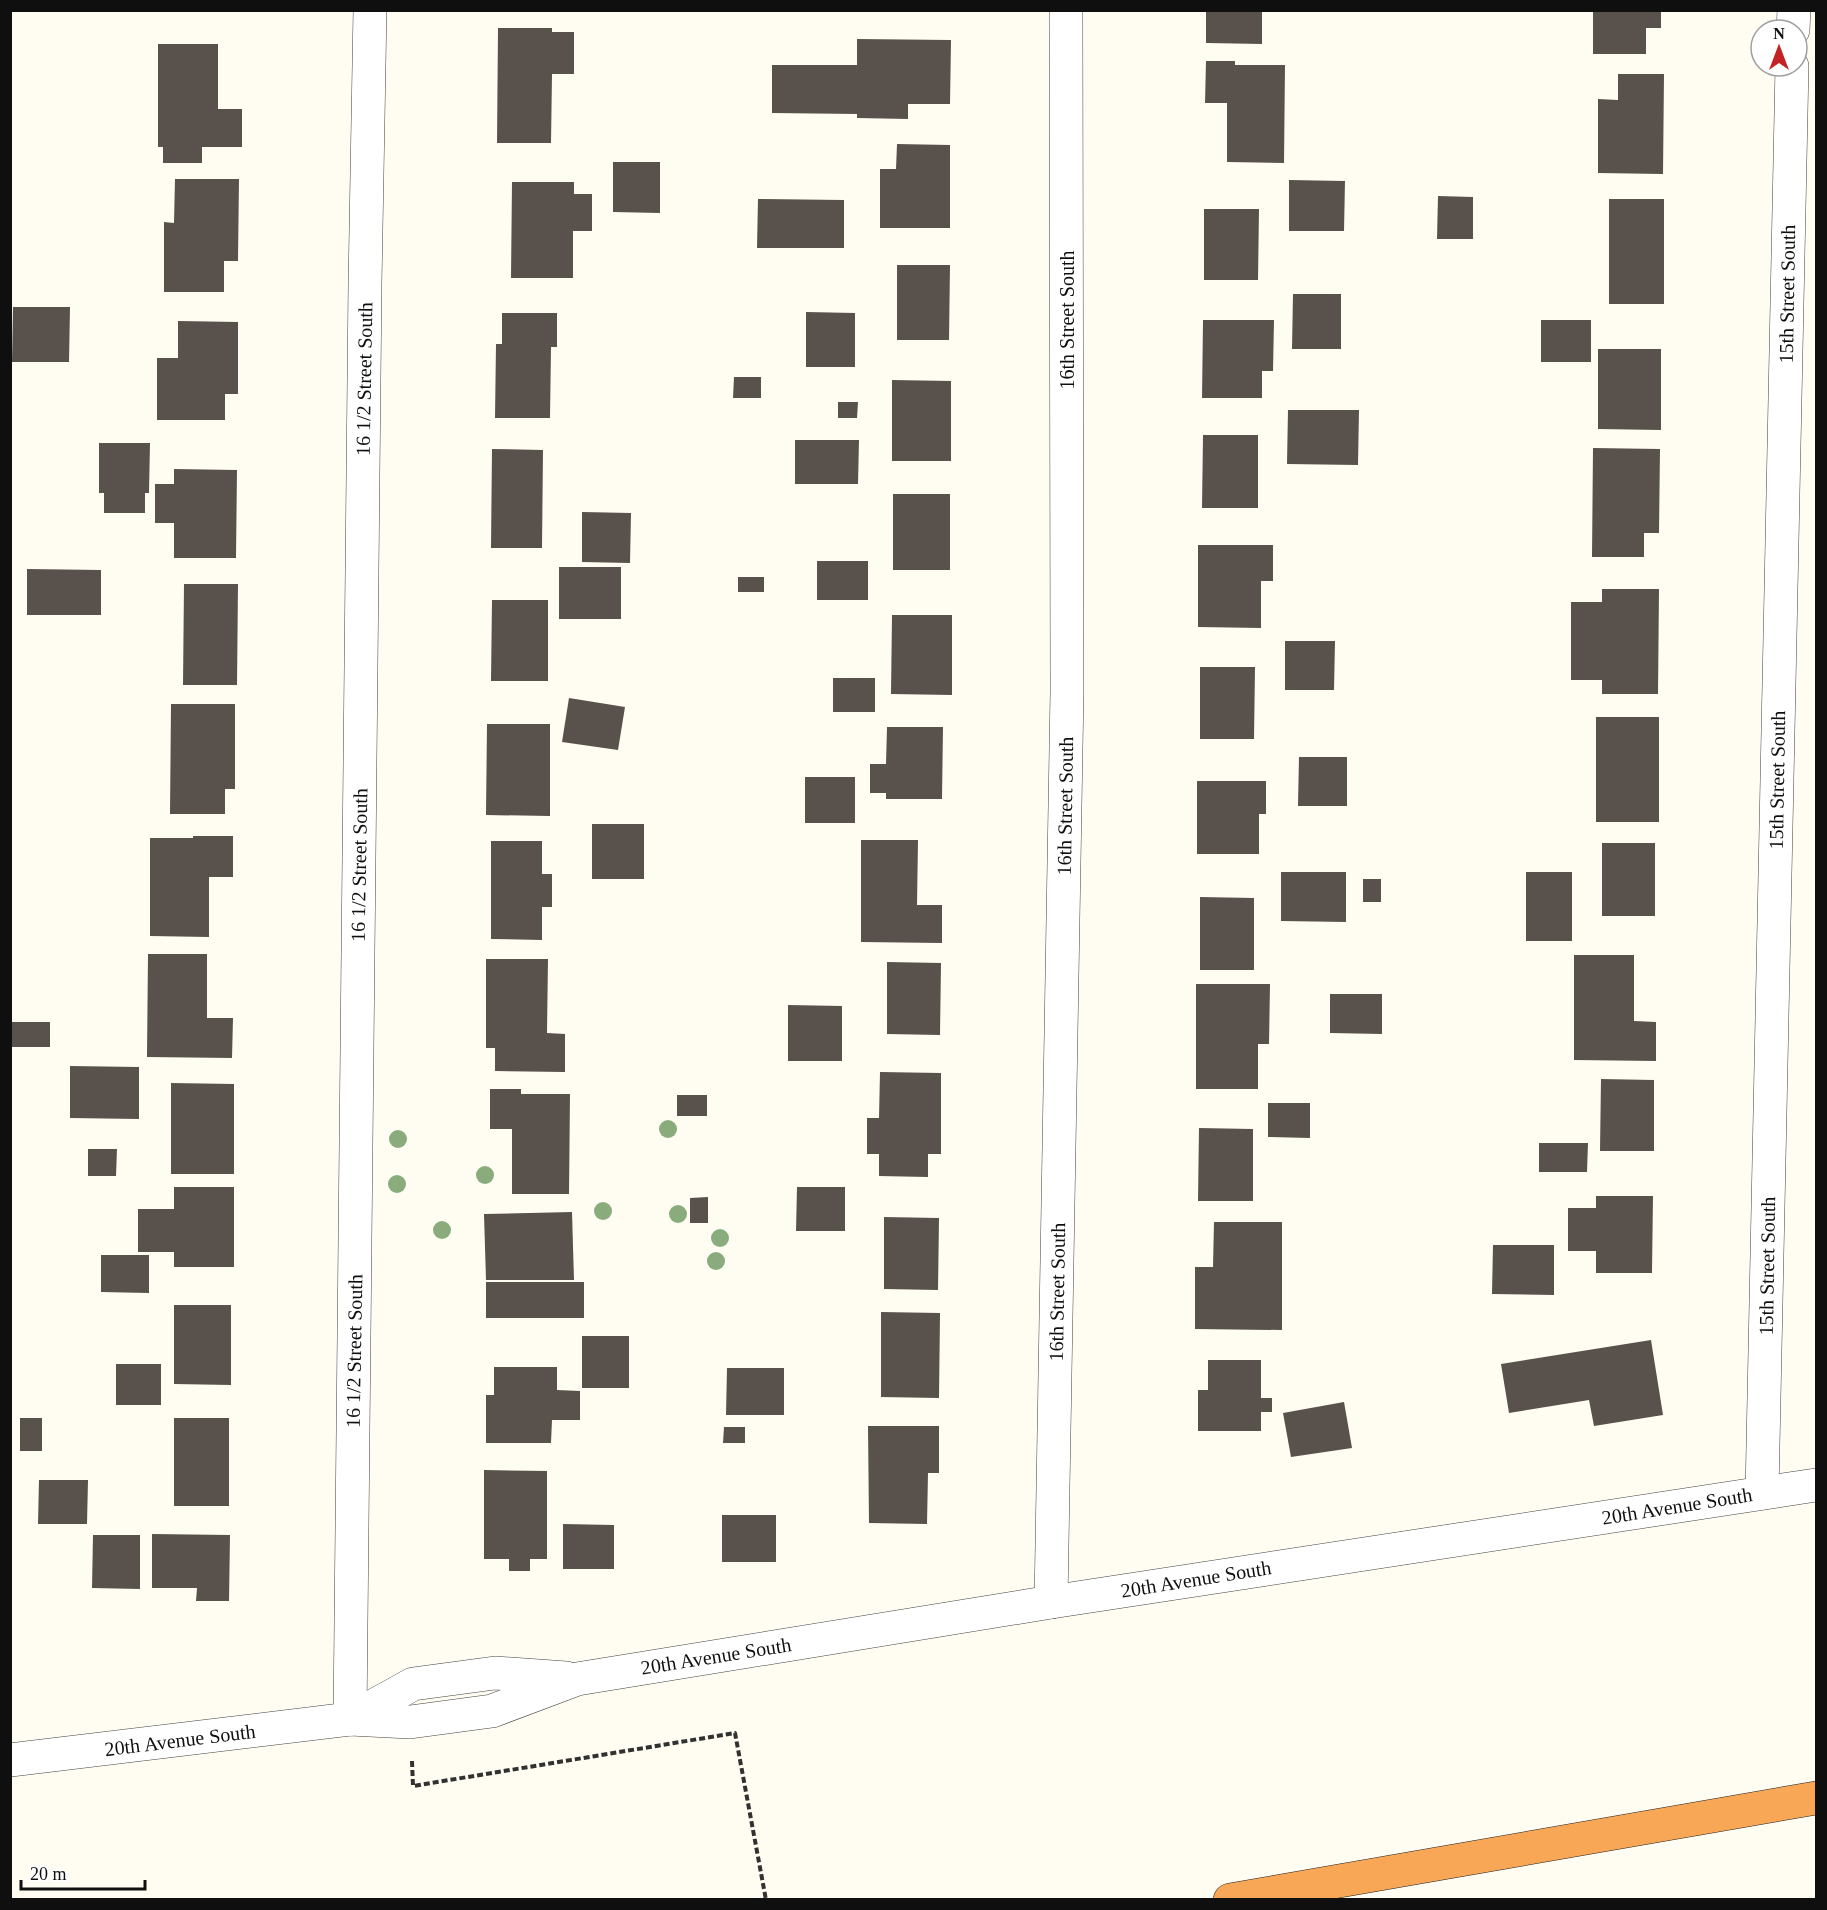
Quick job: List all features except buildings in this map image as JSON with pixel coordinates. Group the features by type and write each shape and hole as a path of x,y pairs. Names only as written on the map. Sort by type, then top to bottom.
{"highway":[{"path":"1230,1899 1816,1798"}],"street":[{"name":"16 1/2 Street South","path":"350,1719 370,10"},
{"name":"16th Street South","path":"1051,1602 1067,693 1066,10"},
{"name":"15th Street South","path":"1762,1493 1792,78"},
{"name":"20th Avenue South","path":"10,1760 350,1719 413,1684 495,1673 577,1679 1051,1602 1816,1485"}],"path":[{"path":"412,1756 413,1786 735,1733 766,1899"}]}
